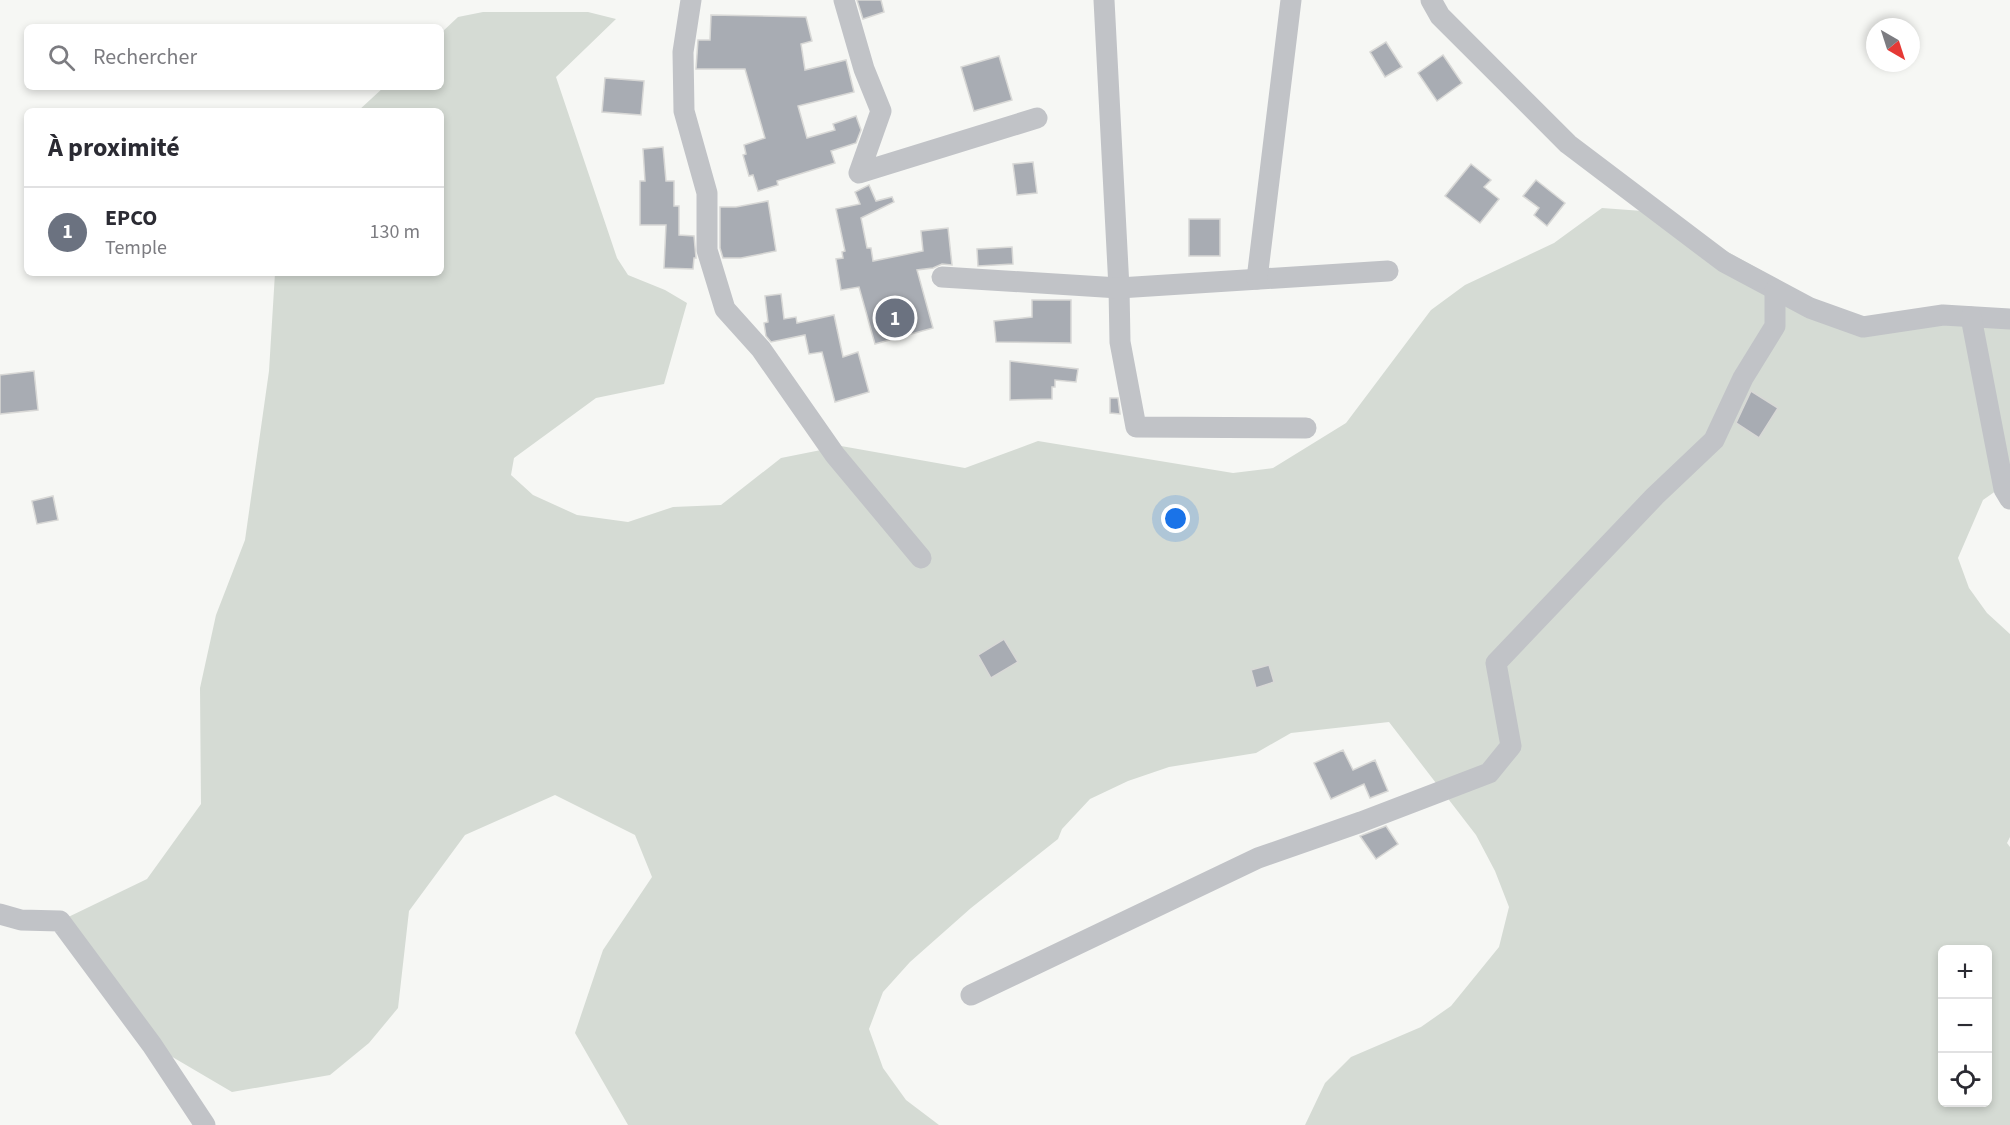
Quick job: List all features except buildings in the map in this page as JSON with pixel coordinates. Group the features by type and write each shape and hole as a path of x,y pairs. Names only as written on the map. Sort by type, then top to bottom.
{"street":[{"path":"691,0 683,51 684,111 707,193 707,250 725,309 761,349 835,455 921,558"},
{"path":"844,0 864,69 881,111 860,173 1037,118"},
{"path":"1104,0 1120,342 1136,427 1306,428"},
{"path":"1257,279 1291,0"},
{"path":"1431,0 1440,16 1568,144 1724,262 1810,308 1863,327 1943,315 2010,319"},
{"path":"942,277 1119,288 1388,272"},
{"path":"971,995 1258,858 1489,773 1511,746 1496,663 1655,496 1714,440 1743,378 1775,326 1775,290"},
{"path":"1971,317 2004,489 2010,499"},
{"path":"0,914 21,920 60,921 152,1045 205,1125"}],"shaded area":[{"path":"483,12 588,12 616,19 556,77 617,258 628,275 665,290 687,303 664,384 596,398 514,458 511,475 533,495 577,515 628,522 673,507 721,505 781,458 841,446 965,468 1038,441 1233,473 1273,468 1346,423 1431,310 1465,285 1554,243 1602,208 1656,212 1863,327 2010,319 2010,481 1983,500 1958,558 1969,588 1987,613 2010,634 2010,837 2007,843 2010,847 2010,1125 1305,1125 1325,1083 1351,1057 1421,1027 1451,1006 1499,947 1509,907 1495,871 1476,835 1389,722 1291,733 1256,753 1169,767 1128,781 1090,799 1062,829 1058,839 971,908 910,962 883,992 869,1029 883,1068 906,1100 939,1125 628,1125 575,1033 603,950 652,877 635,835 555,795 465,835 409,911 398,1008 369,1043 330,1075 232,1092 152,1045 60,921 147,879 201,804 200,688 216,615 245,540 269,371 275,276 444,276 444,108 361,108 381,90 444,90 444,30 458,17"}],"place":[{"name":"EPCO","path":"895,318"}]}
